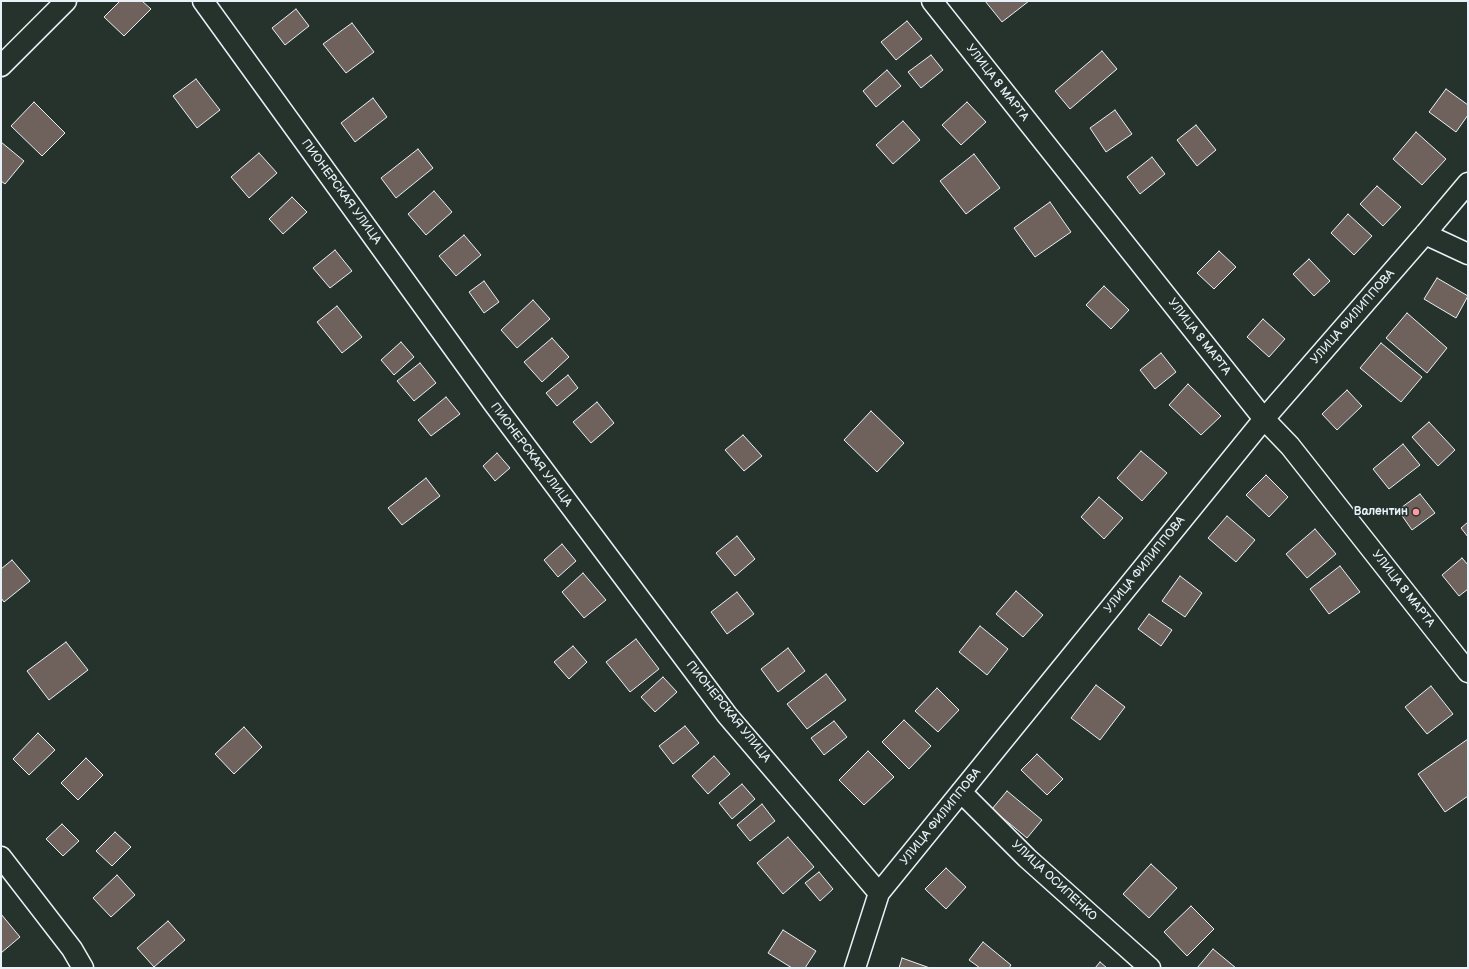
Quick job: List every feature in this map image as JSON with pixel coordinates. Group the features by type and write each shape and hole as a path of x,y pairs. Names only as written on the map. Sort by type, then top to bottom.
{"street":[{"path":"1,66 66,1"},
{"name":"ПИОНЕРСКАЯ УЛИЦА","path":"203,1 494,404 727,715 879,893"},
{"name":"УЛИЦА 8 МАРТА","path":"932,1 1264,418 1290,446 1468,672"},
{"name":"УЛИЦА ФИЛИППОВА","path":"855,968 879,893 1264,418 1468,183"},
{"path":"1425,234 1468,254"},
{"name":"УЛИЦА ОСИПЕНКО","path":"961,792 1027,858 1150,968"},
{"path":"1,857 72,949 83,968"}],"building":[{"path":"120,1 142,1 151,9 124,36 104,17"},
{"path":"985,1 1029,1 1002,22"},
{"path":"296,9 309,26 285,45 272,28"},
{"path":"907,21 922,39 896,60 881,42"},
{"path":"352,23 374,52 346,73 323,44"},
{"path":"1102,51 1117,69 1070,109 1055,91"},
{"path":"931,55 943,70 921,88 908,72"},
{"path":"887,70 901,86 876,107 863,91"},
{"path":"196,79 220,110 197,128 173,96"},
{"path":"1446,89 1468,105 1468,115 1456,132 1429,112"},
{"path":"373,98 387,117 355,142 341,123"},
{"path":"34,102 65,133 42,156 11,126"},
{"path":"967,102 986,122 961,145 942,125"},
{"path":"1115,110 1132,134 1106,152 1090,128"},
{"path":"903,121 920,140 893,164 876,145"},
{"path":"1196,125 1216,150 1197,166 1177,140"},
{"path":"1416,132 1446,159 1422,185 1393,159"},
{"path":"1,142 24,161 5,184 1,181"},
{"path":"418,149 433,168 396,198 381,178"},
{"path":"259,153 277,173 249,198 231,177"},
{"path":"974,154 1000,188 966,214 940,181"},
{"path":"1152,157 1165,174 1140,194 1127,177"},
{"path":"1377,186 1401,207 1383,226 1360,204"},
{"path":"434,191 452,212 426,235 408,214"},
{"path":"292,197 307,212 283,234 269,219"},
{"path":"1050,202 1071,232 1035,257 1014,228"},
{"path":"1348,214 1372,236 1354,255 1331,233"},
{"path":"464,235 481,255 456,276 439,256"},
{"path":"335,250 352,271 330,288 313,268"},
{"path":"1219,251 1236,267 1214,289 1197,273"},
{"path":"1309,259 1330,281 1314,296 1293,274"},
{"path":"1437,278 1468,296 1456,318 1424,299"},
{"path":"484,281 499,302 484,313 469,292"},
{"path":"1104,286 1129,310 1111,329 1086,305"},
{"path":"533,300 550,319 517,348 501,330"},
{"path":"337,306 362,337 342,353 317,322"},
{"path":"1407,313 1447,348 1427,373 1386,338"},
{"path":"1263,319 1285,339 1269,357 1247,337"},
{"path":"552,338 569,357 542,382 524,362"},
{"path":"401,342 414,357 394,375 381,360"},
{"path":"1381,343 1422,377 1401,402 1360,368"},
{"path":"1161,353 1176,372 1155,389 1140,370"},
{"path":"420,363 436,383 414,401 397,381"},
{"path":"568,375 578,388 557,406 546,393"},
{"path":"1188,384 1221,416 1201,435 1169,405"},
{"path":"1347,390 1362,406 1337,430 1322,414"},
{"path":"446,397 460,414 431,436 418,420"},
{"path":"597,402 614,423 591,443 573,422"},
{"path":"871,411 904,443 877,472 844,440"},
{"path":"1429,422 1455,450 1438,466 1412,437"},
{"path":"743,435 762,456 744,471 725,450"},
{"path":"1403,444 1420,465 1389,489 1373,469"},
{"path":"1141,451 1167,473 1142,501 1117,478"},
{"path":"497,453 510,468 495,481 483,466"},
{"path":"1266,475 1288,497 1269,517 1246,495"},
{"path":"426,478 440,496 402,525 388,508"},
{"name":"Валентин","path":"1420,494 1435,513 1412,530 1398,510"},
{"path":"1099,497 1123,518 1104,539 1081,517"},
{"path":"1227,516 1255,540 1236,562 1208,538"},
{"path":"1468,522 1468,537 1461,528"},
{"path":"1315,529 1336,554 1307,578 1286,554"},
{"path":"737,536 755,559 735,576 716,553"},
{"path":"562,544 576,561 558,577 544,560"},
{"path":"1462,558 1468,565 1468,589 1459,596 1442,575"},
{"path":"12,560 30,581 4,602 1,598 1,569"},
{"path":"1340,566 1360,592 1329,614 1310,589"},
{"path":"583,573 606,600 584,618 562,592"},
{"path":"1180,576 1202,593 1185,617 1162,601"},
{"path":"1016,591 1043,615 1023,637 996,614"},
{"path":"737,592 754,614 727,634 711,612"},
{"path":"1149,614 1172,630 1161,646 1138,629"},
{"path":"980,626 1008,649 987,675 959,652"},
{"path":"636,639 659,669 630,692 606,662"},
{"path":"66,642 88,670 49,700 27,671"},
{"path":"573,646 587,662 569,679 554,662"},
{"path":"788,648 805,671 778,692 761,669"},
{"path":"826,674 846,700 807,729 787,704"},
{"path":"663,677 677,692 655,712 641,697"},
{"path":"1096,685 1125,707 1100,740 1071,718"},
{"path":"1431,686 1453,714 1427,734 1405,707"},
{"path":"937,688 959,710 938,732 915,711"},
{"path":"904,720 931,746 909,769 882,742"},
{"path":"834,721 847,737 824,755 811,738"},
{"path":"685,726 699,743 673,764 659,746"},
{"path":"244,727 262,747 234,774 215,754"},
{"path":"38,733 55,750 29,775 13,759"},
{"path":"1468,739 1468,796 1445,812 1418,774"},
{"path":"868,751 894,777 864,805 839,780"},
{"path":"1037,754 1063,779 1047,795 1021,770"},
{"path":"714,756 730,774 708,794 692,776"},
{"path":"86,758 103,775 78,800 61,783"},
{"path":"742,784 755,799 732,819 719,803"},
{"path":"1007,791 1042,820 1027,838 992,809"},
{"path":"762,804 775,821 750,841 737,825"},
{"path":"62,824 79,841 63,856 46,839"},
{"path":"115,832 131,847 112,866 96,851"},
{"path":"788,837 814,867 783,894 757,863"},
{"path":"1151,864 1177,888 1149,918 1123,894"},
{"path":"946,868 966,887 946,909 925,889"},
{"path":"819,872 833,889 820,901 805,883"},
{"path":"117,875 135,895 111,917 93,898"},
{"path":"1191,906 1214,929 1187,956 1164,932"},
{"path":"1,914 20,937 1,953"},
{"path":"168,921 185,940 154,967 137,948"},
{"path":"783,930 816,951 805,968 792,968 768,953"},
{"path":"983,942 1011,965 1009,968 980,968 969,960"},
{"path":"1213,949 1236,968 1197,968"},
{"path":"902,958 930,968 899,968"},
{"path":"1100,962 1107,968 1095,968"}],"place":[{"name":"Валентин","path":"1416,512"}]}
